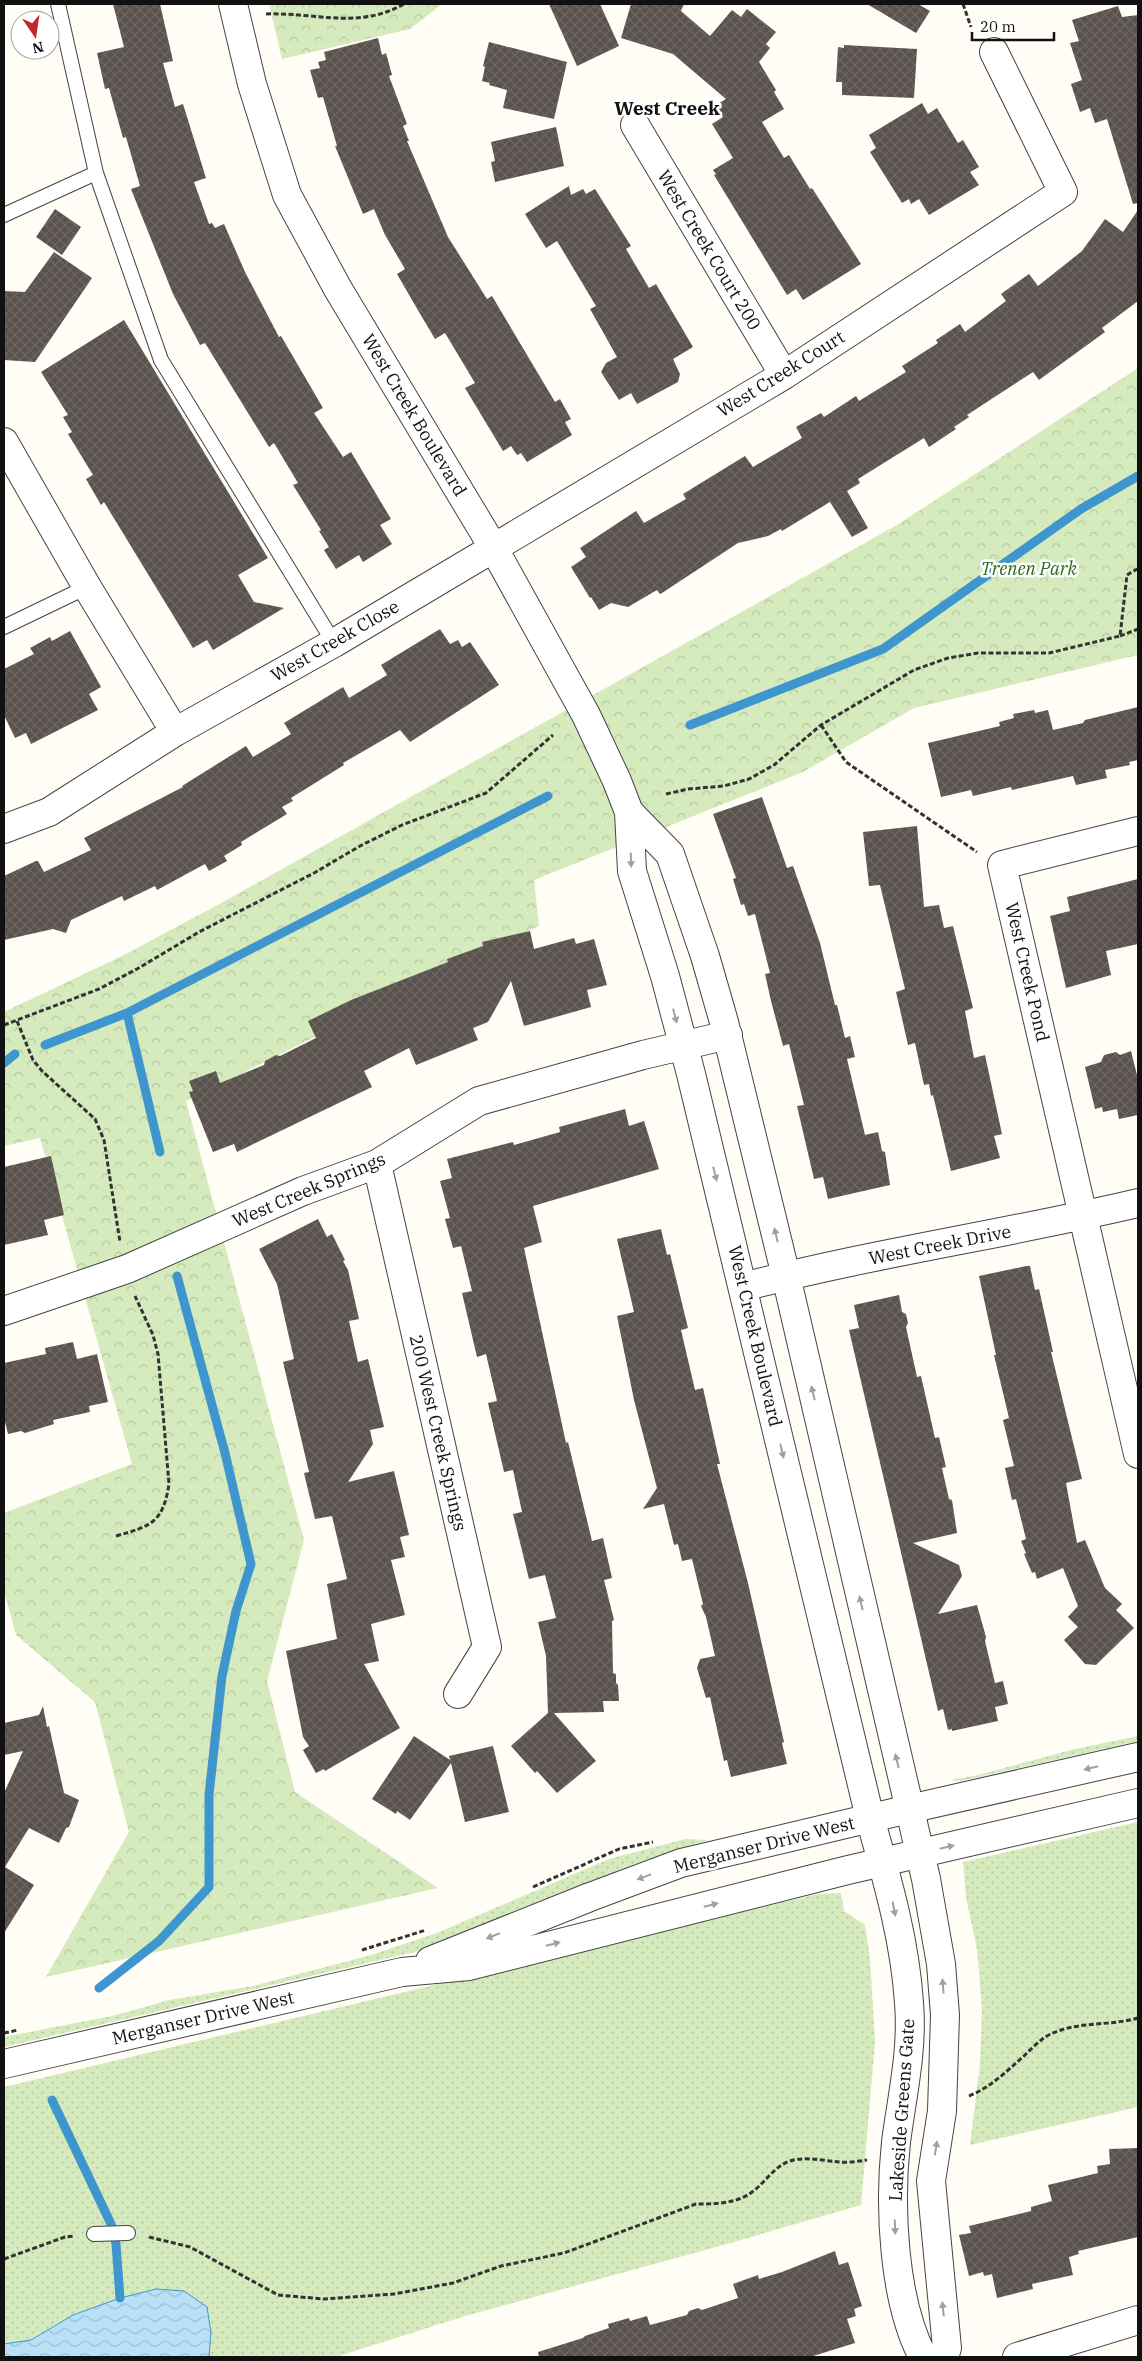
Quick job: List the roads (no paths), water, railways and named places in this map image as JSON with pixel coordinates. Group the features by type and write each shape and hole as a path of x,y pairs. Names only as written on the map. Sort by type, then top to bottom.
{"street":[{"name":"West Creek Boulevard","path":"234,4 252,84 287,195 338,289 493,547 600,742 629,812 632,871 665,976 683,1045 882,1862"},
{"name":"West Creek Court","path":"493,547 784,375 1063,192 994,52"},
{"name":"West Creek Court 200","path":"636,124 784,375"},
{"path":"4,442 87,587 175,732"},
{"name":"West Creek Close","path":"4,829 49,812 175,732 334,642 493,547"},
{"name":"West Creek Boulevard","path":"629,812 670,854 705,956 728,1035 786,1276 909,1809"},
{"name":"West Creek Pond","path":"1082,1216 1002,864 1138,831"},
{"name":"West Creek Springs","path":"4,1311 127,1269 303,1191 378,1164 479,1101 683,1045 728,1035"},
{"name":"200 West Creek Springs","path":"378,1164 487,1648 458,1694"},
{"name":"West Creek Drive","path":"743,1287 786,1276 1138,1203"},
{"path":"1082,1216 1138,1454"},
{"name":"Merganser Drive West","path":"402,1972 590,1897 681,1864 870,1818 1138,1757"},
{"name":"Merganser Drive West","path":"4,2064 402,1972 469,1966 882,1862 1138,1803"},
{"name":"Lakeside Greens Gate","path":"909,1809 920,1854 941,1964 945,2016 942,2111 931,2181 947,2348 944,2357"},
{"name":"Lakeside Greens Gate","path":"882,1862 890,1886 910,2004 910,2044 896,2145 894,2192 896,2253 904,2309 923,2357"},
{"path":"1017,2357 1138,2320"}],"lane":[{"path":"58,4 96,173 161,360 334,642"},
{"path":"4,215 96,173"},
{"path":"4,627 87,587"},
{"path":"94,2234 128,2233"}],"water":[{"path":"156,2289 184,2291 207,2307 211,2332 209,2357 4,2357 4,2344 31,2340 73,2315 120,2298"}],"waterway":[{"path":"690,725 883,649 1081,509 1138,476"},
{"path":"45,1045 127,1013 548,796"},
{"path":"127,1013 160,1152"},
{"path":"4,1063 15,1054"},
{"path":"99,1988 159,1941 209,1887 209,1795 222,1676 236,1611 251,1564 225,1453 177,1276"},
{"path":"52,2100 111,2224 116,2244 120,2298"}],"district":[{"name":"West Creek","path":"667,108"}],"park label":[{"name":"Trenen Park","path":"1029,569"}]}
